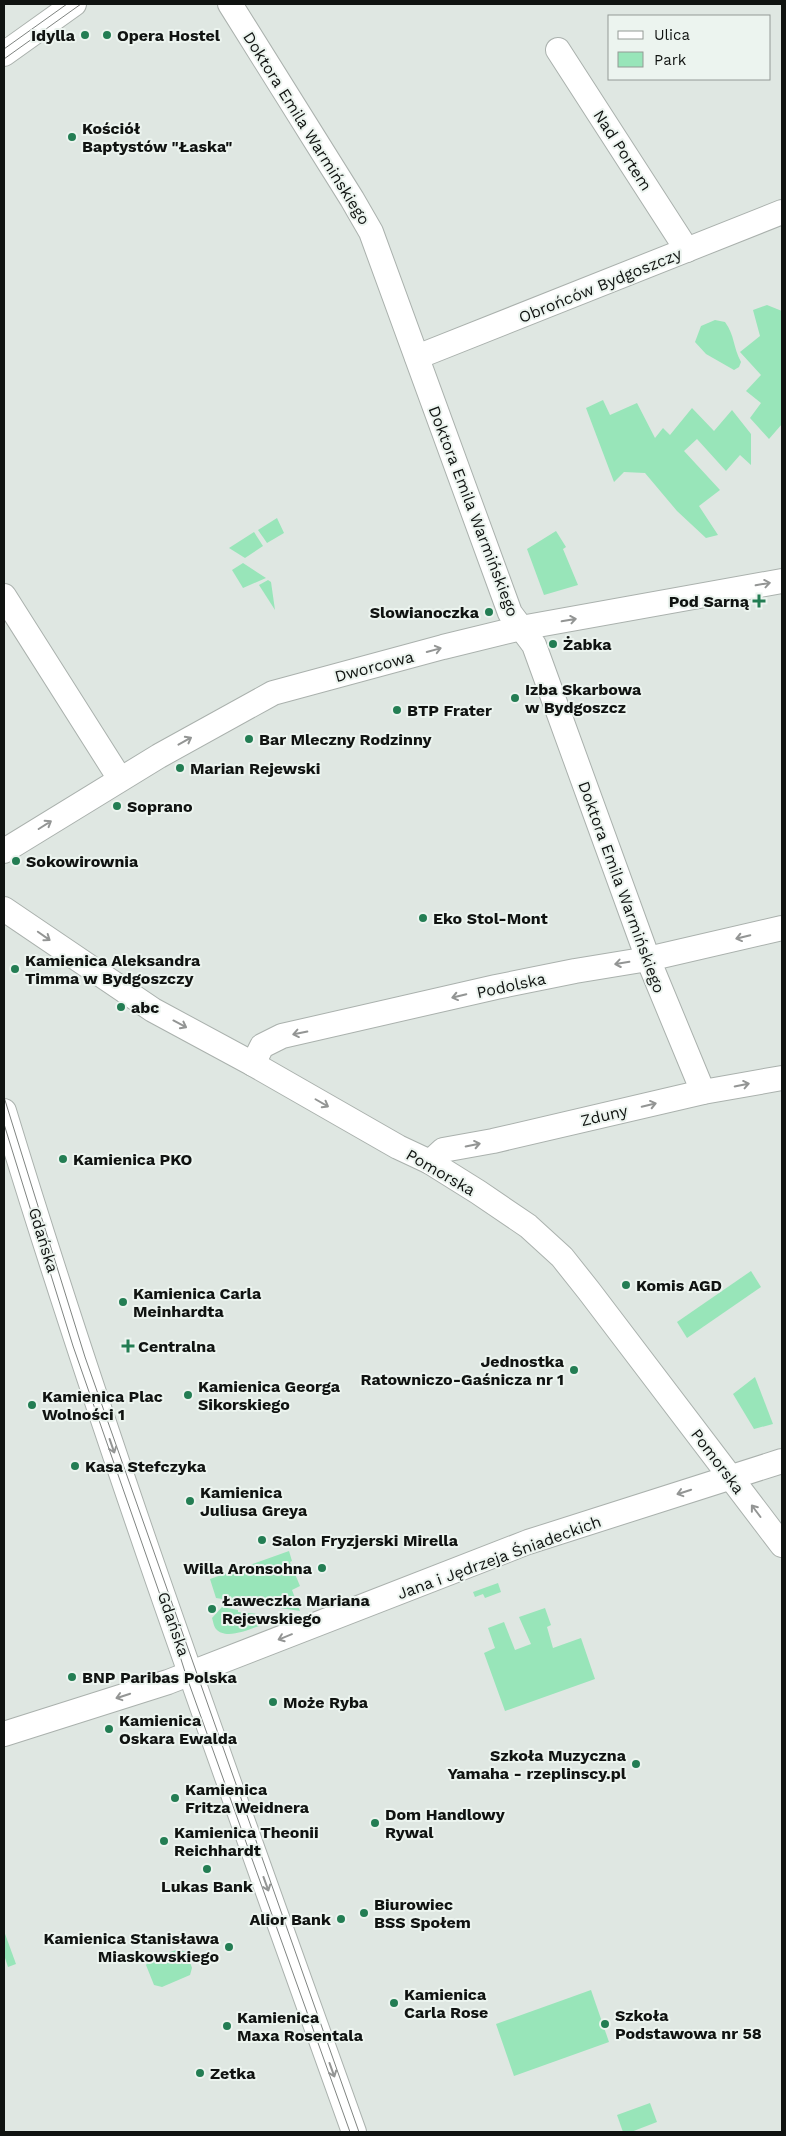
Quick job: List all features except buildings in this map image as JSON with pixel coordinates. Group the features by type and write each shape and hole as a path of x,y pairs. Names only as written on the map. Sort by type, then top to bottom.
{"street":[{"path":"4,54 74,4"},
{"name":"Doktora Emila Warmińskiego","path":"230,4 347,191 370,232 510,614 534,645 648,959 703,1092"},
{"name":"Nad Portem","path":"558,50 687,250"},
{"name":"Obrońców Bydgoszczy","path":"417,357 782,212"},
{"name":"Dworcowa","path":"4,851 120,778 274,693 442,647 521,628 782,581"},
{"path":"4,596 120,778"},
{"name":"Pomorska","path":"4,909 153,1010 253,1064 398,1147 430,1162 528,1226 562,1257 595,1298 782,1545"},
{"name":"Podolska","path":"253,1064 262,1046 282,1036 570,972 648,959 782,928"},
{"name":"Zduny","path":"430,1162 443,1150 466,1147 703,1092 782,1078"},
{"name":"Gdańska","path":"4,1111 73,1333 191,1674 354,2132"},
{"name":"Jana i Jędrzeja Śniadeckich","path":"4,1734 191,1674 528,1542 782,1461"}],"green space":[{"path":"767,305 782,311 782,424 769,439 750,418 761,403 746,391 761,375 740,352 760,336 753,310"},
{"path":"715,320 725,322 731,332 741,362 739,367 734,370 706,354 695,342 701,326"},
{"path":"603,400 610,415 637,403 655,438 663,428 670,435 692,408 714,431 732,410 751,434 751,465 740,455 726,471 697,439 684,451 720,490 699,506 718,535 706,538 677,511 645,473 624,472 614,482 586,408"},
{"path":"277,518 284,533 267,543 258,530"},
{"path":"556,531 566,547 563,549 578,585 544,595 527,549"},
{"path":"254,532 263,546 245,558 229,548"},
{"path":"243,563 266,578 243,588 232,570"},
{"path":"268,580 271,582 275,610 259,585"},
{"path":"751,1271 761,1287 687,1338 677,1322"},
{"path":"755,1377 773,1424 754,1429 733,1394"},
{"path":"289,1551 292,1561 290,1562 300,1586 292,1590 300,1611 216,1598 210,1579"},
{"path":"498,1583 501,1592 485,1598 483,1594 475,1597 473,1592"},
{"path":"222,1607 238,1610 238,1612 267,1615 269,1622 234,1634 221,1633 215,1628 212,1618"},
{"path":"545,1608 551,1625 547,1627 553,1648 581,1638 595,1679 505,1711 484,1653 495,1648 488,1628 504,1622 515,1650 531,1644 519,1617"},
{"path":"4,1931 16,1964 8,1967 4,1955"},
{"path":"179,1949 187,1953 192,1968 190,1975 162,1987 154,1985 146,1965 150,1959"},
{"path":"591,1990 609,2042 514,2076 496,2024"},
{"path":"650,2103 657,2122 631,2132 623,2132 617,2115"}],"tram line":[{"path":"4,49 67,4"},
{"path":"4,59 81,4"},
{"path":"4,1097 85,1357 359,2132"},
{"path":"4,1124 73,1346 165,1609 186,1675 350,2132"}],"place":[{"name":"Idylla","path":"85,35"},
{"name":"Opera Hostel","path":"107,35"},
{"name":"Kościół Baptystów \"Łaska\"","path":"72,137"},
{"name":"Pod Sarną","path":"759,601"},
{"name":"Slowianoczka","path":"489,612"},
{"name":"Żabka","path":"553,644"},
{"name":"Izba Skarbowa w Bydgoszcz","path":"515,698"},
{"name":"BTP Frater","path":"397,710"},
{"name":"Bar Mleczny Rodzinny","path":"249,739"},
{"name":"Marian Rejewski","path":"180,768"},
{"name":"Soprano","path":"117,806"},
{"name":"Sokowirownia","path":"16,861"},
{"name":"Eko Stol-Mont","path":"423,918"},
{"name":"Kamienica Aleksandra Timma w Bydgoszczy","path":"15,969"},
{"name":"abc","path":"121,1007"},
{"name":"Kamienica PKO","path":"63,1159"},
{"name":"Komis AGD","path":"626,1285"},
{"name":"Kamienica Carla Meinhardta","path":"123,1302"},
{"name":"Centralna","path":"128,1346"},
{"name":"Jednostka Ratowniczo-Gaśnicza nr 1","path":"574,1370"},
{"name":"Kamienica Georga Sikorskiego","path":"188,1395"},
{"name":"Kamienica Plac Wolności 1","path":"32,1405"},
{"name":"Kasa Stefczyka","path":"75,1466"},
{"name":"Kamienica Juliusa Greya","path":"190,1501"},
{"name":"Salon Fryzjerski Mirella","path":"262,1540"},
{"name":"Willa Aronsohna","path":"322,1568"},
{"name":"Ławeczka Mariana Rejewskiego","path":"212,1609"},
{"name":"BNP Paribas Polska","path":"72,1677"},
{"name":"Może Ryba","path":"273,1702"},
{"name":"Kamienica Oskara Ewalda","path":"109,1729"},
{"name":"Szkoła Muzyczna Yamaha - rzeplinscy.pl","path":"636,1764"},
{"name":"Kamienica Fritza Weidnera","path":"175,1798"},
{"name":"Dom Handlowy Rywal","path":"375,1823"},
{"name":"Kamienica Theonii Reichhardt","path":"164,1841"},
{"name":"Lukas Bank","path":"207,1869"},
{"name":"Biurowiec BSS Społem","path":"364,1913"},
{"name":"Alior Bank","path":"341,1919"},
{"name":"Kamienica Stanisława Miaskowskiego","path":"229,1947"},
{"name":"Kamienica Carla Rose","path":"394,2003"},
{"name":"Szkoła Podstawowa nr 58","path":"605,2024"},
{"name":"Kamienica Maxa Rosentala","path":"227,2026"},
{"name":"Zetka","path":"200,2073"}]}
